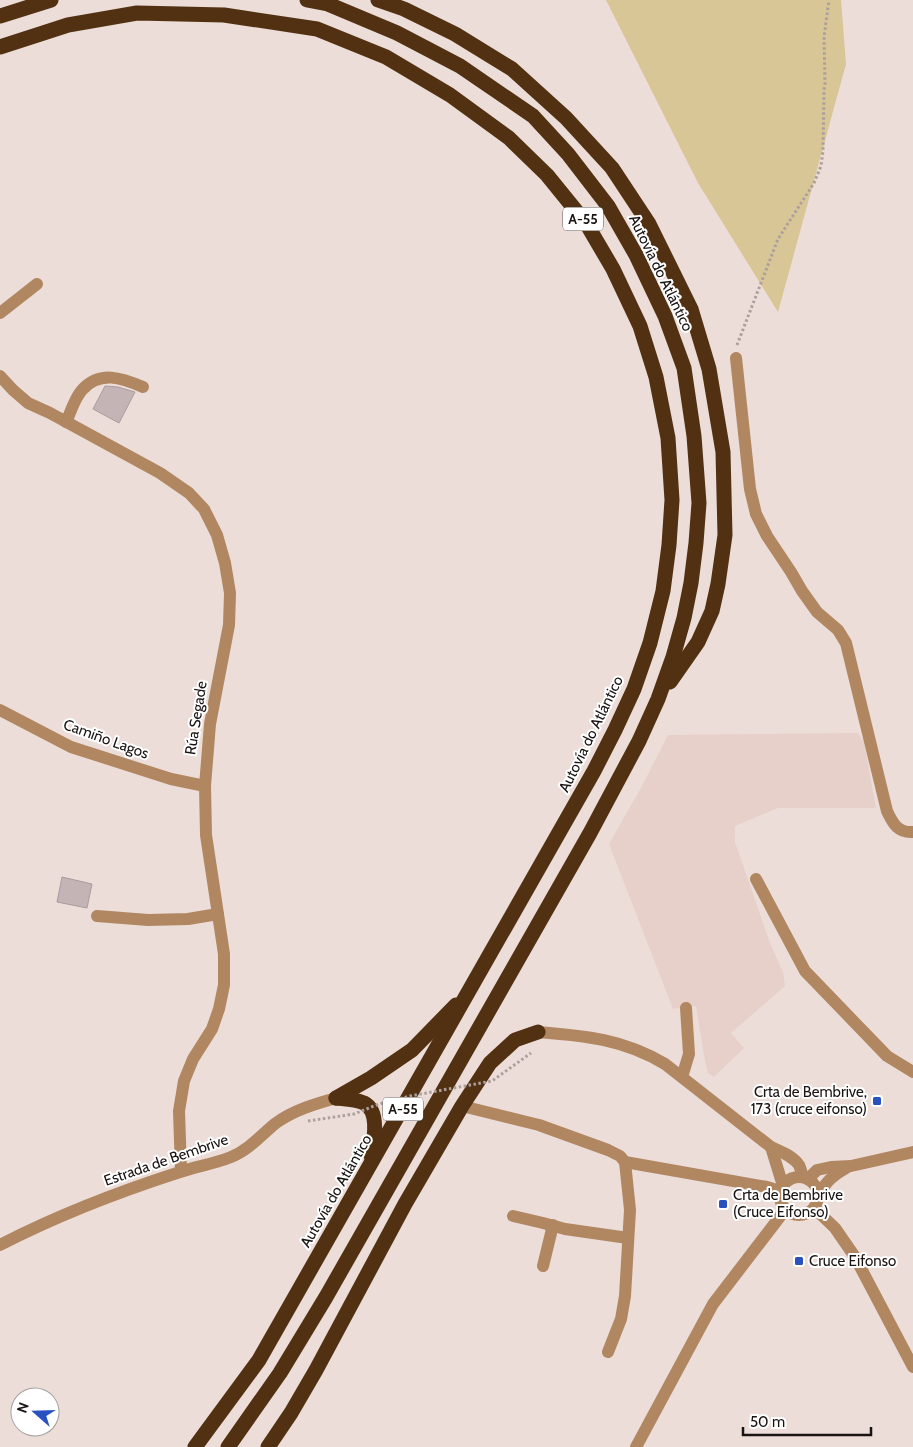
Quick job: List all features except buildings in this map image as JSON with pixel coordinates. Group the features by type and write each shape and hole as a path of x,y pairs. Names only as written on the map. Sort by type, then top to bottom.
{"highway":[{"path":"0,16 51,0"},
{"name":"Autovía do Atlántico","path":"228,1447 280,1373 326,1297 590,833 639,741 658,699 673,657 684,618 696,543 697,469 684,368 665,316 636,255 608,206 568,154 533,116 460,66 405,37 328,4 307,0"},
{"path":"378,0 404,9 455,34 512,70 566,118 612,168 648,224 691,309 709,369 723,452 724,535 718,584 712,611 698,642 658,699"},
{"name":"Autovía do Atlántico","path":"0,47 68,25 136,13 224,15 317,29 386,57 450,95 509,138 547,175 586,222 613,269 640,326 656,378 668,438 672,500 663,591 650,644 634,689 616,730 369,1169 259,1360 195,1447"},
{"path":"336,1098 371,1078 412,1050 469,992"},
{"path":"268,1447 316,1370 405,1204 462,1106 490,1063 515,1040 538,1032"},
{"path":"336,1098 354,1100 366,1104 371,1110 374,1120 374,1138 369,1169"}],"street":[{"path":"0,313 37,284"},
{"path":"736,358 750,489 756,514 767,536 802,591 817,612 838,630 846,643 887,812 892,824 901,831 913,832"},
{"name":"Rúa Segade","path":"0,376 28,403 160,473 189,493 204,509 217,535 225,563 230,593 229,625 210,724 205,786 206,835 224,954 224,985 212,1029 193,1058 184,1081 179,1110 181,1172"},
{"path":"66,422 82,390 94,381 108,377 122,378 143,387"},
{"name":"Camiño Lagos","path":"0,710 71,747 171,780 205,786"},
{"path":"756,879 805,971 887,1056 913,1072"},
{"path":"97,916 148,920 188,919 218,914"},
{"path":"682,1077 689,1054 686,1008"},
{"path":"538,1032 617,1042 665,1064 771,1147 783,1152 799,1165 806,1178 817,1188 817,1202 808,1213 800,1216 792,1214 785,1210 781,1204 782,1188 771,1147"},
{"name":"Estrada de Bembrive","path":"0,1245 81,1207 233,1156 292,1113 306,1106 336,1098"},
{"path":"462,1106 539,1125 608,1150 620,1156 625,1162 630,1210 625,1296 621,1319 608,1352"},
{"path":"625,1162 782,1188 792,1178 806,1178 816,1170 851,1166 913,1152"},
{"path":"818,1195 833,1175 851,1166"},
{"path":"814,1208 834,1228 855,1257 913,1367"},
{"path":"636,1447 712,1304 785,1210"},
{"path":"513,1216 565,1229 628,1238"},
{"path":"543,1266 553,1225"}],"path":[{"path":"736,358 736,346 778,239 814,183 821,166 825,84 824,36 829,0"},
{"path":"308,1121 354,1114 379,1104 410,1096 492,1081 531,1053"}],"shaded area":[{"path":"606,0 841,0 846,64 778,312 698,183"},
{"path":"858,733 864,742 876,808 778,808 735,826 735,842 770,943 783,972 785,986 731,1033 744,1048 714,1077 708,1073 696,1006 673,1009 609,844 668,735"}],"place":[{"name":"Crta de Bembrive, 173 (cruce eifonso)","path":"877,1101"},
{"name":"Crta de Bembrive (Cruce Eifonso)","path":"723,1204"},
{"name":"Cruce Eifonso","path":"799,1261"}]}
